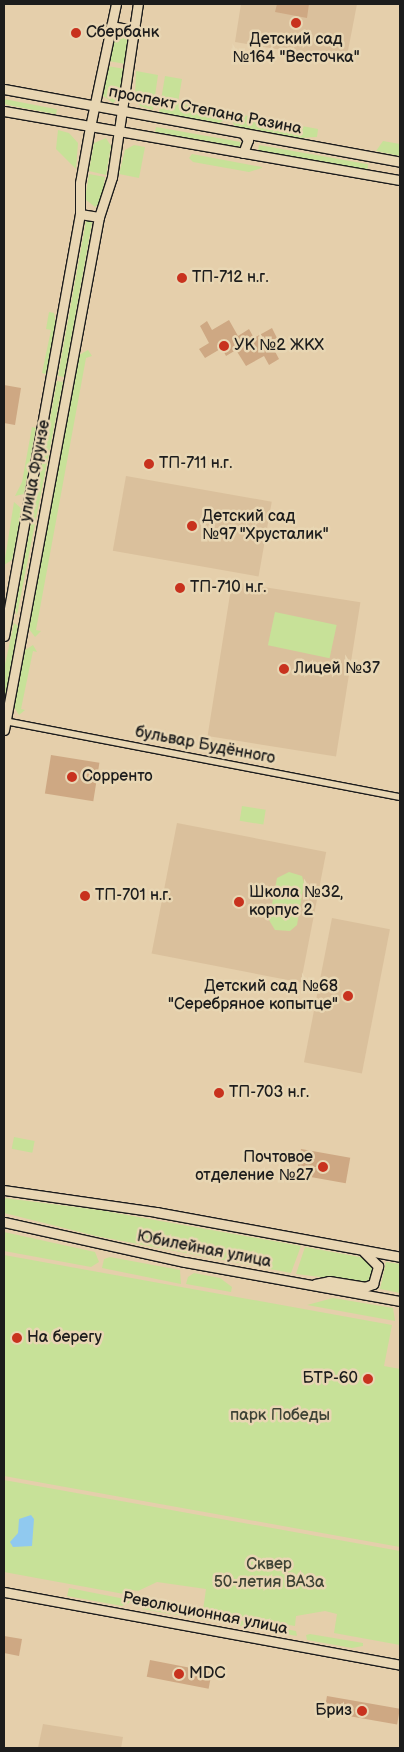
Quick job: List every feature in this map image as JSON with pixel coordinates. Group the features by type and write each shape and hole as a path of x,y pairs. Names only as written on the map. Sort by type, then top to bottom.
{"main road":[{"name":"улица Фрунзе","path":"4,636 80,214 80,183 94,105 116,4"},
{"name":"улица Фрунзе","path":"5,725 100,218 108,197 123,111 138,4"},
{"path":"111,26 133,30"},
{"name":"проспект Степана Разина","path":"4,89 400,162"},
{"name":"проспект Степана Разина","path":"4,111 400,180"},
{"path":"243,133 248,140 243,153"},
{"path":"254,155 258,136"},
{"path":"80,214 100,218"},
{"path":"7,619 23,621"},
{"name":"Юбилейная улица","path":"4,1190 156,1212 400,1257"},
{"name":"Юбилейная улица","path":"4,1222 310,1285 400,1301"},
{"path":"310,1285 329,1281 365,1287 373,1284 378,1266 362,1250"},
{"name":"Революционная улица","path":"4,1592 400,1665"}],"street":[{"name":"бульвар Будённого","path":"5,725 400,797"}],"shaded area":[{"name":"Детский сад №164 \"Весточка\"","path":"241,4 357,4 346,61 235,42"},
{"name":"Детский сад №97 \"Хрусталик\"","path":"126,476 272,502 259,577 113,551"},
{"name":"Лицей №37","path":"232,582 360,602 336,756 208,736"},
{"name":"Школа №32, корпус 2","path":"177,823 326,852 301,983 152,954"},
{"name":"Детский сад №68 \"Серебряное копытце\"","path":"332,918 390,929 362,1074 304,1062"},
{"path":"43,1724 123,1737 121,1748 38,1748"}],"green space":[{"path":"122,35 129,42 126,64 108,61 113,39"},
{"path":"107,66 125,69 120,97 113,103 102,95"},
{"path":"136,71 158,75 153,110 140,106 135,98"},
{"path":"165,76 182,79 178,103 223,112 225,120 219,123 159,112"},
{"path":"4,99 57,109 56,114 4,104"},
{"path":"238,114 318,129 317,137 300,138 235,126 231,120"},
{"path":"156,127 241,142 240,147 155,132"},
{"path":"58,130 69,133 78,143 76,169 56,149"},
{"path":"106,138 111,146 106,175 89,171 94,143"},
{"path":"383,141 400,144 400,156 376,151"},
{"path":"134,145 145,147 139,178 119,174 125,150"},
{"path":"259,145 368,164 367,170 258,151"},
{"path":"192,154 262,168 249,172 193,162 189,158"},
{"path":"89,174 105,177 101,202 95,207 85,199"},
{"path":"91,219 92,223 64,377 58,376 86,221"},
{"path":"49,312 54,313 56,324 46,374 42,373 51,330 46,329"},
{"path":"88,350 92,356 86,358 36,630 41,631 35,637 29,629 79,355"},
{"path":"57,381 63,382 17,615 15,610"},
{"path":"32,427 36,428 24,494 15,496 22,482"},
{"path":"14,502 22,509 12,560 4,565"},
{"path":"275,612 337,625 330,658 268,645"},
{"path":"14,623 18,626 4,703 4,669"},
{"path":"33,645 37,652 33,651 21,709 25,710 19,715 14,707 25,650"},
{"path":"242,806 266,810 263,825 240,821"},
{"path":"289,872 302,876 304,883 297,925 290,931 275,930 269,920 277,878"},
{"path":"14,1137 35,1141 32,1153 12,1149"},
{"path":"4,1198 99,1210 301,1246 291,1273 96,1236 4,1213"},
{"path":"4,1232 95,1252 99,1262 91,1267 4,1251"},
{"path":"305,1247 365,1258 374,1268 371,1280 361,1282 296,1274"},
{"name":"парк Победы","path":"4,1255 392,1325 384,1366 400,1369 400,1547 4,1476"},
{"path":"110,1257 180,1270 181,1284 102,1268 104,1259"},
{"path":"386,1262 400,1264 400,1293 380,1289"},
{"path":"194,1273 220,1278 232,1287 231,1292 186,1284 188,1277"},
{"path":"333,1298 393,1308 395,1321 307,1305"},
{"name":"Сквер 50-летия ВАЗа","path":"4,1480 400,1551 400,1645 334,1633 337,1614 325,1611 296,1616 295,1626 203,1610 206,1589 157,1582 138,1591 125,1589 124,1594 4,1572"},
{"path":"69,1588 130,1600 129,1603 122,1606 67,1596"},
{"path":"144,1602 296,1631 297,1636 142,1609"},
{"path":"310,1634 363,1643 363,1646 352,1648 307,1640 306,1635"}],"water":[{"path":"31,1515 34,1519 32,1546 13,1547 10,1542 18,1533 19,1519"}],"building":[{"name":"Детский сад №164 \"Весточка\"","path":"277,4 309,4 307,18 275,12"},
{"name":"УК №2 ЖКХ","path":"229,320 238,336 249,329 254,338 272,328 277,338 270,342 279,359 269,365 264,356 246,366 236,350 226,356 222,348 205,358 199,349 209,343 200,326 207,321 212,330"},
{"path":"4,385 21,388 15,425 4,423"},
{"name":"Сорренто","path":"51,755 99,763 93,801 45,794"},
{"name":"Почтовое отделение №27","path":"301,1149 350,1158 346,1183 296,1175"},
{"path":"4,1636 22,1639 19,1656 4,1653"},
{"name":"MDC","path":"150,1660 212,1672 209,1689 147,1677"},
{"name":"Бриз","path":"327,1696 400,1709 397,1725 324,1712"}],"place":[{"name":"Детский сад №164 \"Весточка\"","path":"296,23"},
{"name":"Сбербанк","path":"76,33"},
{"name":"ТП-712 н.г.","path":"182,278"},
{"name":"УК №2 ЖКХ","path":"224,346"},
{"name":"ТП-711 н.г.","path":"149,464"},
{"name":"Детский сад №97 \"Хрусталик\"","path":"192,526"},
{"name":"ТП-710 н.г.","path":"180,588"},
{"name":"Лицей №37","path":"284,669"},
{"name":"Сорренто","path":"72,777"},
{"name":"ТП-701 н.г.","path":"85,896"},
{"name":"Школа №32, корпус 2","path":"239,902"},
{"name":"Детский сад №68 \"Серебряное копытце\"","path":"348,996"},
{"name":"ТП-703 н.г.","path":"219,1093"},
{"name":"Почтовое отделение №27","path":"323,1167"},
{"name":"На берегу","path":"17,1338"},
{"name":"БТР-60","path":"368,1379"},
{"name":"MDC","path":"179,1674"},
{"name":"Бриз","path":"362,1711"}]}
